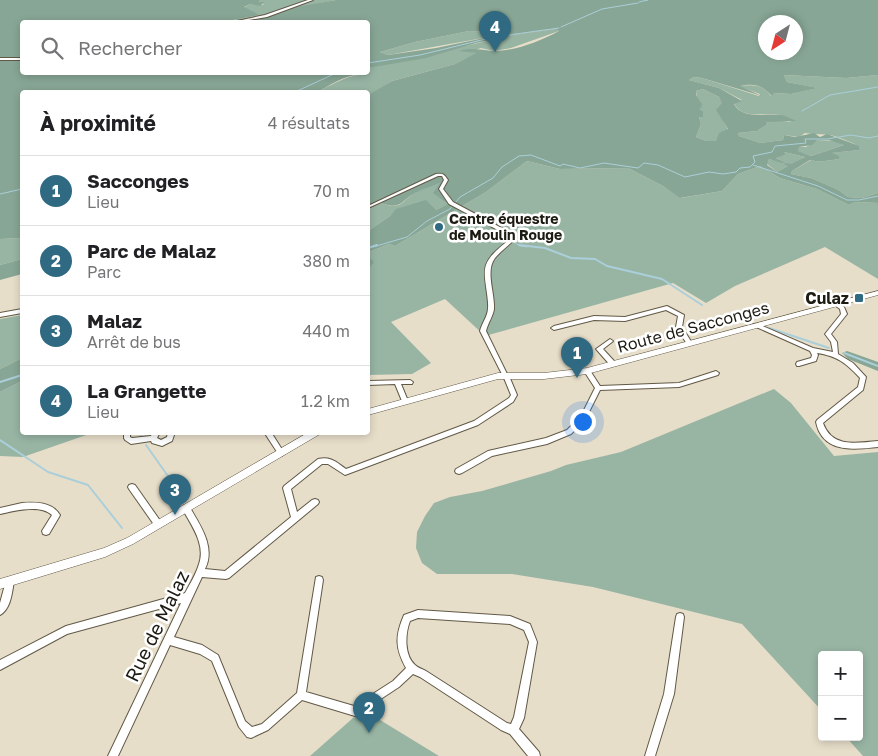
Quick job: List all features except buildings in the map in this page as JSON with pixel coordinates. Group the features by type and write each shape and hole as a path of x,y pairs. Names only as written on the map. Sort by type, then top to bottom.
{"main road":[{"path":"245,20 266,16 311,0"},
{"path":"0,59 20,60"}],"street":[{"path":"295,518 287,488 318,462 328,461 346,472 476,423 511,400 514,395 483,331 491,311 487,266 494,254 513,239 506,231 453,204 441,189 446,177 440,175 370,206"},
{"name":"Route de Sacconges","path":"370,411 505,376 544,376 587,371 878,293"},
{"path":"836,304 842,308 844,314 828,334 834,342 836,353"},
{"path":"554,328 594,318 625,318 667,308 681,315 679,327 689,343"},
{"path":"0,315 20,311"},
{"path":"756,325 812,350 836,353 853,365 863,378 861,388 819,422 821,432 833,443 849,447 878,444"},
{"path":"610,341 599,349 613,364"},
{"path":"799,364 814,359 815,355 812,350"},
{"path":"587,371 598,388"},
{"path":"598,388 679,385 716,374"},
{"path":"397,382 405,401"},
{"path":"370,383 410,382"},
{"path":"459,471 490,453 547,442 569,432 582,418 598,388"},
{"path":"128,435 131,441 155,435 154,441 162,443 170,439 171,435"},
{"path":"269,435 281,453"},
{"path":"0,611 5,603 5,582 105,552 158,524 312,435"},
{"path":"132,487 158,524"},
{"path":"200,573 226,575 315,502"},
{"path":"0,511 35,506 50,509 56,515 46,531"},
{"name":"Rue de Malaz","path":"112,756 204,563 205,549 198,530 186,508"},
{"path":"167,640 202,650 215,658 242,724 251,733 265,727 302,695 319,580"},
{"path":"0,665 66,630 187,597"},
{"path":"513,730 519,718 533,642 526,627 510,620 418,614 407,618 401,630 402,655 412,669 423,674 504,728 513,730 535,756"},
{"path":"650,756 669,694 680,617"},
{"path":"302,695 355,711 396,684 412,669"}],"green space":[{"path":"0,0 260,0 259,2 265,2 260,6 250,4 244,7 260,15 233,20 20,20 20,75 359,75 346,77 321,90 20,90 20,238 0,239"},
{"path":"260,0 336,0 267,14 270,15 254,20 233,20 260,15 243,8 250,4 263,5 264,2 259,2"},
{"path":"336,0 878,0 878,75 846,78 784,75 787,82 818,88 791,94 774,93 772,96 765,89 754,85 740,86 762,96 702,78 694,77 689,80 719,88 742,101 734,104 743,112 755,115 782,115 796,121 766,122 768,124 757,131 738,133 739,136 761,143 783,140 784,135 795,137 814,133 820,137 827,134 865,148 859,146 859,150 832,153 839,156 839,159 810,160 792,171 791,174 811,178 837,189 848,197 862,198 878,193 878,203 855,202 849,205 817,189 780,178 760,166 738,174 722,191 680,198 663,186 628,168 560,169 527,161 486,192 395,246 389,244 370,252 370,230 390,216 396,209 426,200 436,210 448,204 433,193 440,183 417,192 398,205 381,203 370,209 370,94 392,81 455,64 476,53 459,51 472,49 502,51 536,42 559,31 555,29 513,35 476,43 426,58 370,68 370,20 248,20 265,17 279,10","holes":["469,31 508,33 436,48 388,55 380,52 415,42","703,89 719,97 722,103 716,110 728,129 719,133 716,141 706,141 696,137 701,124 699,117 703,117 703,111 699,109 702,104 696,95 696,91","817,140 829,140 844,145 811,156 798,151 799,147 812,145","784,152 805,157 791,164 785,163 788,166 777,172 767,165 769,159 784,162 776,158 786,154"]},
{"path":"555,29 559,31 511,48 494,51 481,48 472,51 461,50 477,53 455,64 392,81 370,94 370,90 321,90 349,77 370,75 370,68 513,35"},
{"path":"469,31 511,33 388,55 380,52 415,42"},
{"path":"784,75 846,78 878,75 878,193 862,198 848,197 837,189 811,178 791,174 792,171 811,160 839,159 831,153 859,150 859,146 833,136 805,133 799,137 784,135 783,140 761,143 739,136 738,133 757,131 768,124 766,122 772,120 791,122 781,115 748,114 742,112 737,109 734,103 742,100 719,88 689,80 694,77 702,78 759,96 760,94 738,86 752,85 760,87 771,96 774,93 791,94 817,88 787,82"},
{"path":"703,89 719,97 723,103 719,112 728,130 716,141 706,141 696,137 701,124 699,117 703,111 698,109 696,91"},
{"path":"817,140 838,141 844,145 811,156 797,151 799,147 806,147"},
{"path":"784,152 805,157 777,172 767,164 769,159 783,162 775,157 785,154"},
{"path":"527,161 560,169 628,168 663,186 681,198 722,191 738,174 760,166 780,178 817,189 849,205 855,202 878,203 878,279 825,247 735,286 706,303 673,283 485,336 445,299 391,322 431,363 412,374 370,375 370,252 389,244 395,246 486,192"},
{"path":"442,182 449,204 436,210 397,209 370,230 370,209 381,203 393,206 401,204 411,195"},
{"path":"20,238 20,260 0,265 0,239"},
{"path":"370,258 374,262 370,267"},
{"path":"20,260 20,275 0,280 0,265"},
{"path":"20,315 20,359 0,369 0,319"},
{"path":"847,351 878,362 878,371 848,359 842,353"},
{"path":"20,359 20,382 0,392 0,369"},
{"path":"20,382 20,435 86,435 23,457 0,456 0,392"},
{"path":"774,389 791,403 834,456 878,452 878,756 863,756 850,741 863,741 863,651 818,651 818,707 742,624 593,587 512,574 437,574 422,563 416,548 417,532 434,503 450,497 482,491 566,465 621,452"},
{"path":"367,712 439,756 310,756 353,718"}],"waterway":[{"path":"639,2 648,0"},
{"path":"561,27 602,9 638,3"},
{"path":"370,63 420,55 494,37 559,28"},
{"path":"299,90 332,75"},
{"path":"802,111 830,95 878,87"},
{"path":"373,247 407,237 427,221 450,209 460,197 493,178 502,167 519,156 531,155 560,166 563,164 580,168 604,163 638,168 644,163 658,165 685,177 709,172 723,174 736,172 740,168 750,167 755,162 753,156 772,152 775,146 806,143 805,139 827,139 851,135 869,138 878,136"},
{"path":"753,165 818,186 847,200 859,200 878,196"},
{"path":"0,194 20,189"},
{"path":"514,242 520,246 527,247"},
{"path":"370,247 377,245"},
{"path":"519,245 545,248 571,258 595,259 607,266 662,279 702,305"},
{"path":"769,328 829,348"},
{"path":"844,353 878,366"},
{"path":"0,382 20,376"},
{"path":"0,440 48,472 88,485 122,528"},
{"path":"146,445 175,486"}],"place":[{"name":"La Grangette","path":"495,52"},
{"name":"Centre équestre de Moulin Rouge","path":"439,227"},
{"name":"Culaz","path":"859,298"},
{"name":"Sacconges","path":"577,378"},
{"name":"Malaz","path":"175,515"},
{"name":"Parc de Malaz","path":"369,733"}]}
